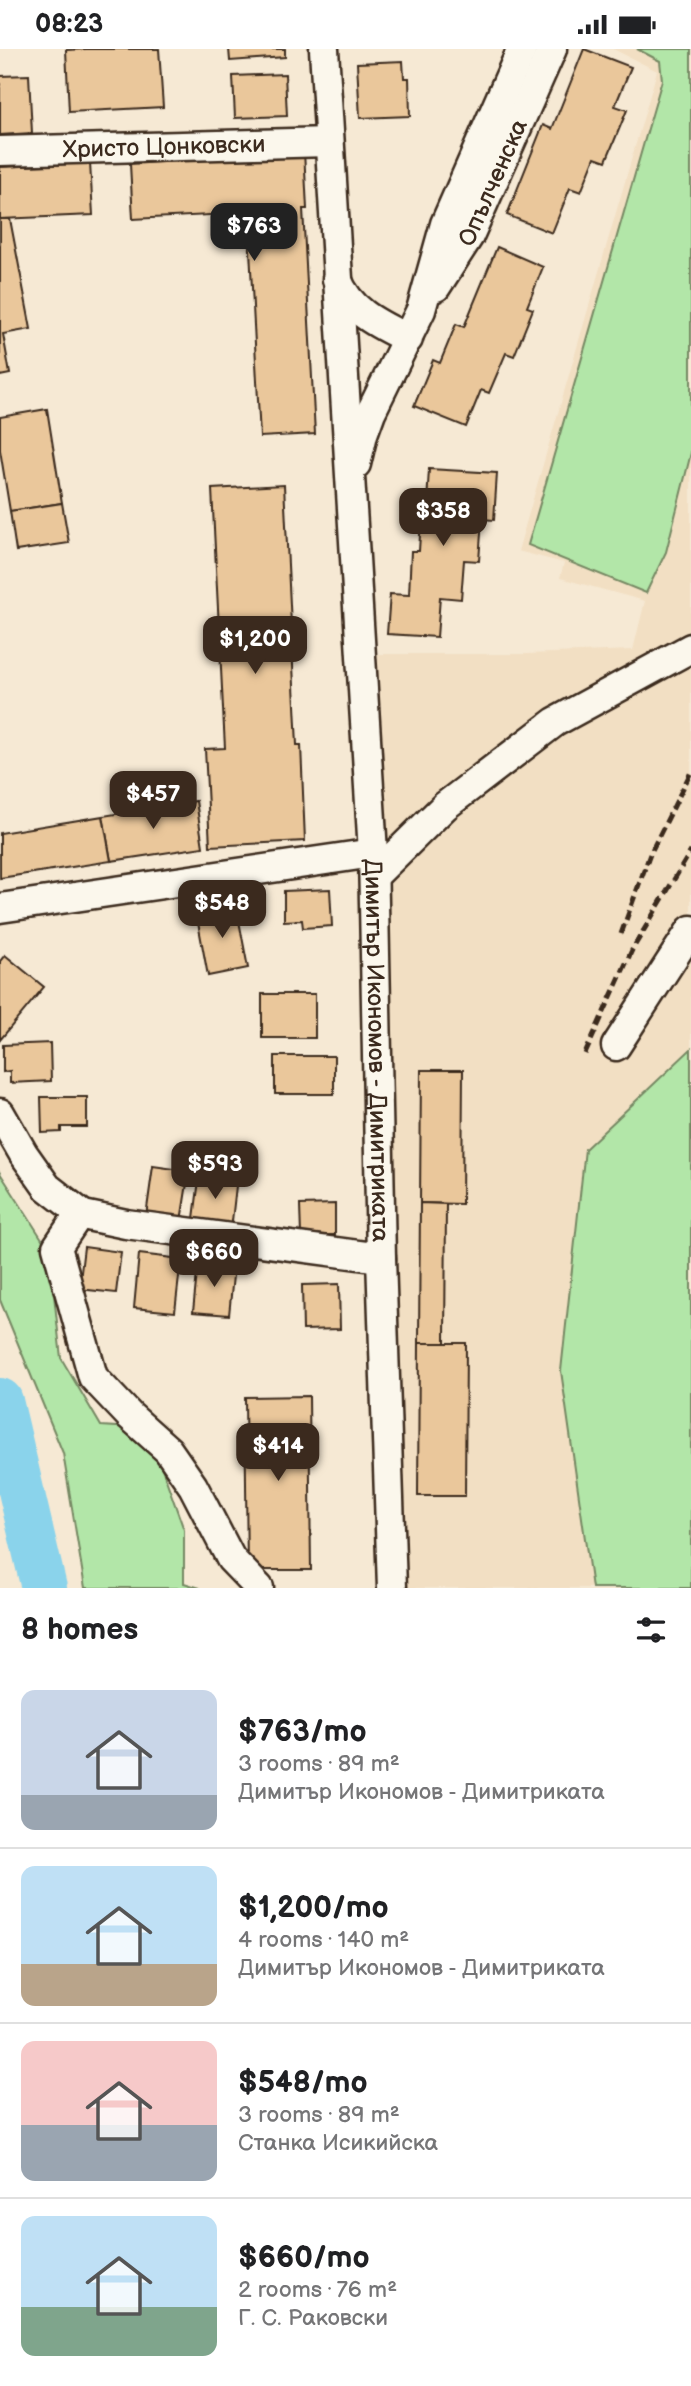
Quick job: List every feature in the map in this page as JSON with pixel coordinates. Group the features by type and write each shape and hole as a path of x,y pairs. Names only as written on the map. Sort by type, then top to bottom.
{"street":[{"name":"Димитър Икономов - Димитриката","path":"324,49 373,864 381,1258 392,1588"},
{"name":"Опълченска","path":"408,339 421,310 445,224 522,49"},
{"name":"Опълченска","path":"421,310 469,236 552,49"},
{"name":"Христо Цонковски","path":"0,151 329,142"},
{"name":"Димитър Икономов - Димитриката","path":"337,279 348,300 360,313 408,339 363,433 357,456 351,513"},
{"path":"0,908 373,864 555,722 691,647"},
{"path":"616,1046 691,930"},
{"path":"0,1113 47,1187 80,1213 126,1224 381,1258"},
{"path":"80,1213 57,1247 93,1377 130,1416 168,1450 193,1486 231,1559 259,1588"}],"shaded area":[{"path":"613,49 637,49 660,61 662,80 648,134 691,194 691,1049 585,1149 561,1371 592,1588 392,1588 365,654 526,654 633,650 645,601 560,578 564,563 518,551 657,71"}],"green space":[{"path":"637,49 691,49 691,453 666,552 646,593 528,545 662,80 660,61"},
{"path":"691,1049 691,1588 592,1588 561,1371 585,1149"},
{"path":"0,1173 49,1250 61,1358 101,1426 148,1429 184,1530 184,1583 200,1588 85,1588 63,1453 0,1300"}],"building":[{"path":"159,49 163,107 69,112 66,50"},
{"path":"229,49 285,49 285,57 230,61"},
{"path":"584,49 631,67 615,106 627,110 606,161 595,157 581,192 570,188 552,233 507,215 543,125 552,129"},
{"path":"403,61 404,78 409,78 410,116 360,118 357,63"},
{"path":"285,74 287,116 235,118 233,76"},
{"path":"29,75 32,133 0,135 0,76"},
{"path":"304,151 307,209 303,209 315,434 260,437 248,213 133,219 130,164"},
{"path":"90,163 93,215 0,219 0,167"},
{"path":"0,219 10,219 31,329 3,334 10,374 0,376"},
{"path":"497,247 543,267 527,307 533,309 514,356 506,353 489,393 481,390 466,427 414,406 433,360 440,363 456,324 464,327"},
{"path":"47,409 62,503 10,511 0,450 0,417"},
{"path":"429,469 497,473 494,520 482,519 479,561 464,560 461,599 440,597 437,637 387,634 390,594 409,595 411,551 419,551 421,519 426,520"},
{"path":"284,485 297,745 301,745 305,841 210,846 205,749 225,748 212,489"},
{"path":"62,503 69,543 16,551 10,511"},
{"path":"196,801 203,847 111,861 103,816"},
{"path":"103,816 111,861 0,878 0,833"},
{"path":"330,889 332,926 303,928 302,920 284,921 284,891"},
{"path":"236,905 248,968 208,976 196,912"},
{"path":"5,955 44,987 0,1040 0,961"},
{"path":"262,994 315,994 315,1038 262,1038"},
{"path":"50,1043 51,1081 10,1083 10,1071 3,1072 3,1045"},
{"path":"275,1056 334,1056 334,1094 275,1094"},
{"path":"421,1070 463,1070 462,1204 420,1203"},
{"path":"41,1097 87,1097 87,1127 61,1127 61,1132 42,1133"},
{"path":"153,1166 189,1171 181,1221 146,1216"},
{"path":"200,1172 237,1177 231,1230 193,1226"},
{"path":"420,1203 446,1204 445,1343 419,1343"},
{"path":"335,1204 335,1235 301,1235 300,1205"},
{"path":"84,1247 121,1252 116,1293 79,1289"},
{"path":"139,1254 181,1259 175,1312 134,1308"},
{"path":"198,1263 234,1266 229,1315 193,1312"},
{"path":"339,1284 340,1329 303,1330 302,1285"},
{"path":"419,1343 466,1343 465,1496 418,1496"},
{"path":"309,1396 311,1570 247,1570 245,1397"}],"waterway":[{"path":"0,1401 44,1588"}],"railway":[{"path":"621,934 650,854 691,772"},
{"path":"585,1054 632,950 691,851"}]}
